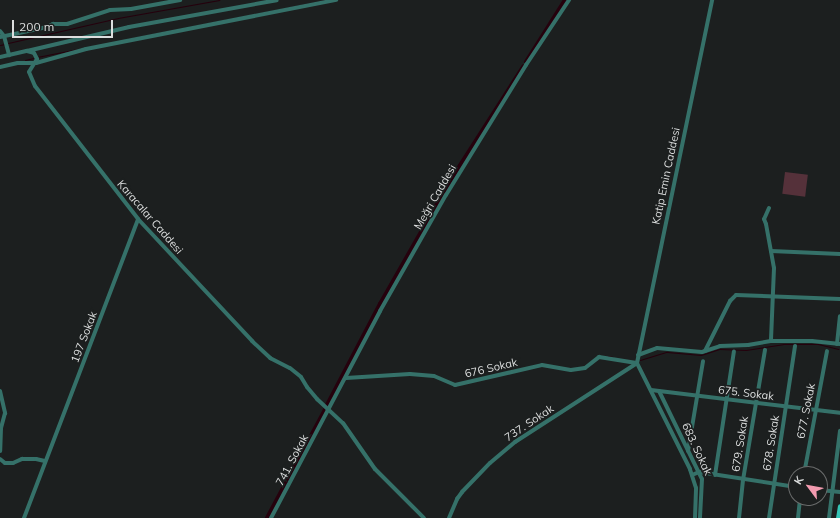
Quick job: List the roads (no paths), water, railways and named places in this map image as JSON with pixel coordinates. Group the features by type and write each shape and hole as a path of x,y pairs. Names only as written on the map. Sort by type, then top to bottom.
{"main road":[{"path":"838,518 840,506"}],"street":[{"path":"2,36 48,27 52,24 67,24 110,10 131,9 180,0"},
{"path":"0,57 129,27 277,0"},
{"path":"0,67 336,0"},
{"name":"Meğri Caddesi","path":"329,409 380,311 446,195 518,78 569,0"},
{"name":"Katip Emin Caddesi","path":"638,360 712,0"},
{"path":"0,31 9,55"},
{"path":"27,51 34,53 36,59"},
{"name":"Karacalar Caddesi","path":"36,59 29,72 35,86 138,219 252,341 270,358 290,368 301,377 307,387 343,424 375,469 424,518"},
{"path":"769,208 764,219 774,268 771,341"},
{"name":"197 Sokak","path":"24,518 138,219"},
{"path":"771,252 840,254"},
{"path":"704,351 730,301 736,295 840,299"},
{"path":"838,344 840,316"},
{"name":"737. Sokak","path":"449,518 457,499 462,492 490,463 515,442 657,348 683,352 704,351 720,346 748,345 771,341 805,341 838,344"},
{"name":"678. Sokak","path":"769,518 795,346"},
{"name":"679. Sokak","path":"739,518 743,480 765,350"},
{"path":"715,475 734,351"},
{"name":"677. Sokak","path":"805,466 827,351"},
{"name":"676 Sokak","path":"346,378 410,374 434,376 455,385 542,365 571,370 585,368 599,357 638,360"},
{"path":"638,360 692,475 696,488 695,518"},
{"path":"688,452 703,361"},
{"name":"675. Sokak","path":"651,390 840,413"},
{"path":"0,391 5,413 1,428 0,451"},
{"name":"683. Sokak","path":"659,391 702,479 703,488 700,518"},
{"name":"741. Sokak","path":"271,518 329,409"},
{"path":"829,518 840,431"},
{"path":"0,459 5,463 13,464 22,459 36,459 45,461"},
{"path":"692,475 699,472 788,486"},
{"path":"828,491 840,492"},
{"path":"798,518 799,506"}],"waterway":[{"path":"8,43 118,18 219,0"},
{"path":"127,39 325,0"},
{"path":"526,62 565,0"},
{"path":"0,45 5,44"},
{"path":"37,57 83,48"},
{"path":"25,60 34,58"},
{"path":"327,405 380,304 452,178 523,67"},
{"path":"640,360 667,352 701,355 720,349 746,350 783,344 818,344 838,349"},
{"path":"608,356 613,357"},
{"path":"267,518 325,410"}]}
